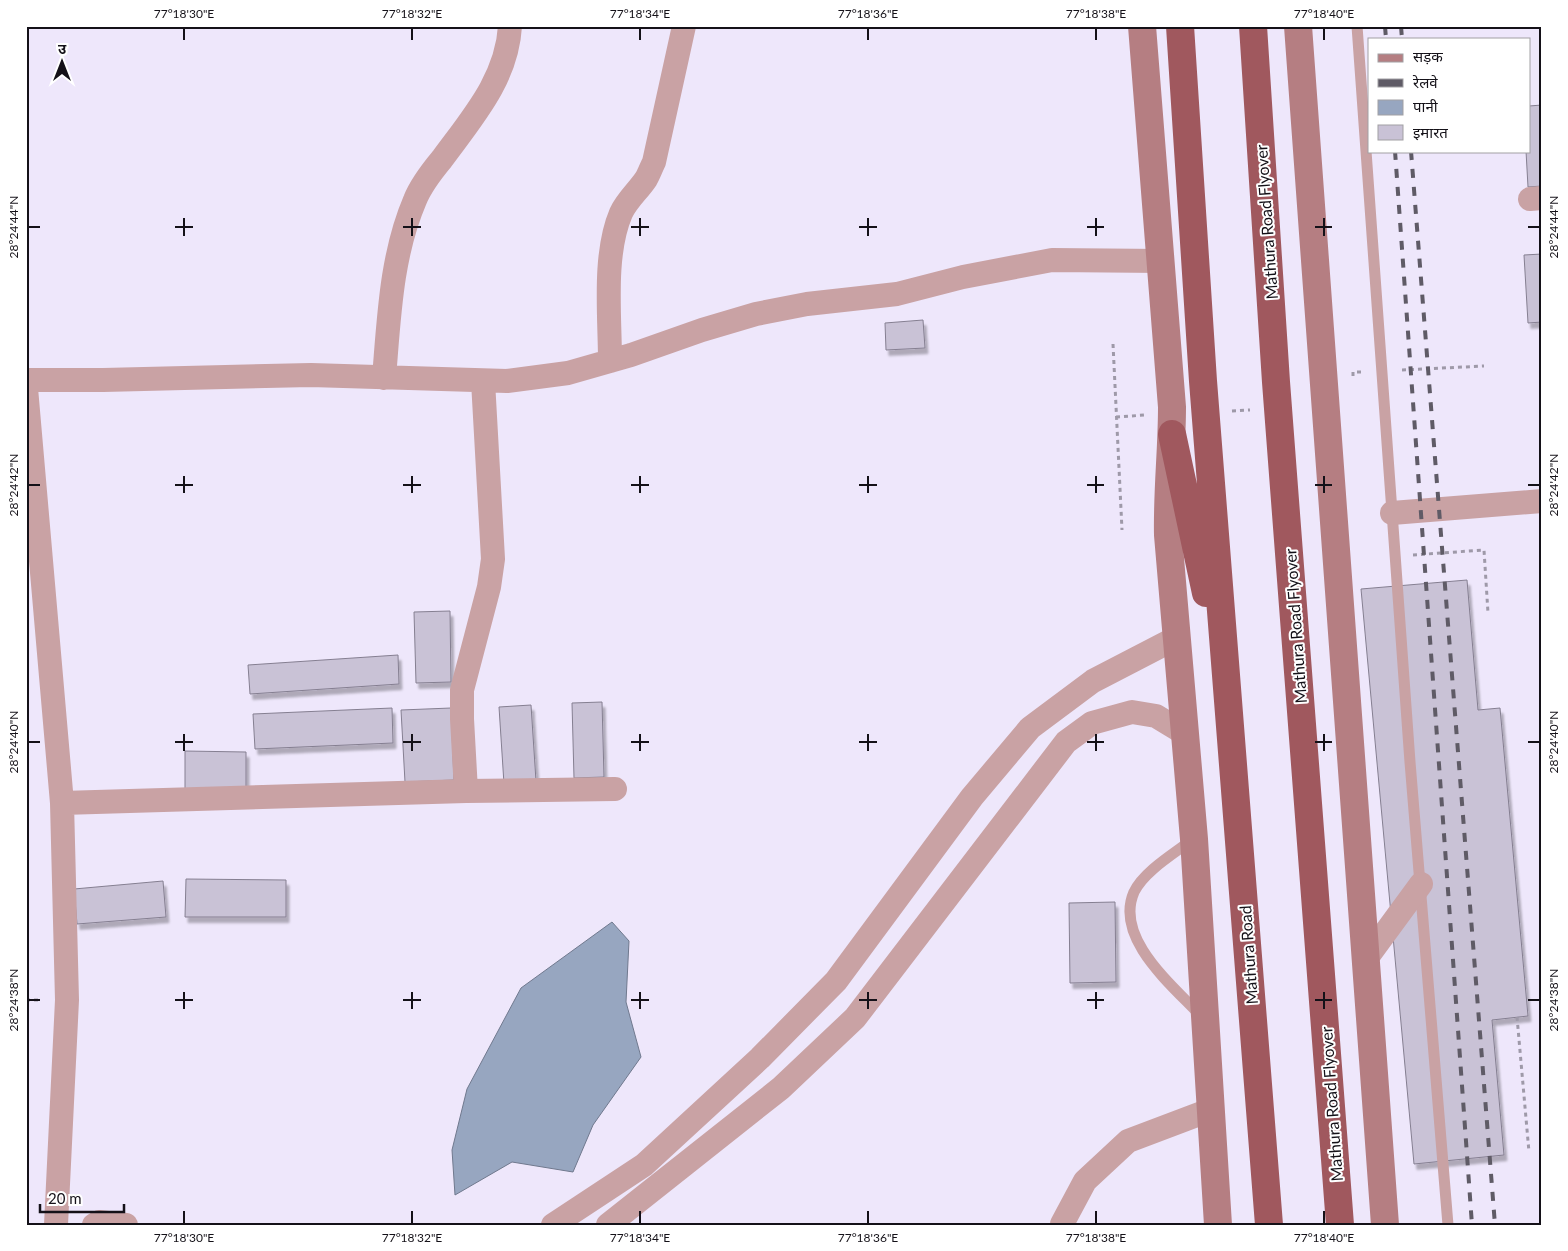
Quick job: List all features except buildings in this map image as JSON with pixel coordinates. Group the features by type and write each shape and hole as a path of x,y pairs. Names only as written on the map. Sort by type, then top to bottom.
{"highway":[{"path":"1180,26 1203,382 1228,684"},
{"name":"Mathura Road Flyover","path":"1253,26 1276,382 1340,1225"},
{"path":"1172,434 1209,607 1228,684"},
{"name":"Mathura Road","path":"1228,684 1269,1225"}],"main road":[{"path":"1142,26 1172,407 1167,504 1168,535 1194,839 1218,1225"},
{"path":"1298,26 1385,1225"}],"street":[{"path":"384,378 393,280 400,241 415,199 430,174 478,112 497,76 509,44 510,26"},
{"path":"610,361 610,258 613,236 622,212 634,192 645,180 654,162 684,26"},
{"path":"26,380 311,375 507,381 568,373 756,314 807,304 897,294 989,271 1052,260 1162,261"},
{"path":"466,791 462,690 489,587 493,559 483,381"},
{"path":"26,388 62,803 66,1000 56,1225"},
{"path":"1392,513 1542,500"},
{"path":"553,1225 644,1165 760,1058 836,981 972,797 1030,728 1093,681 1176,638"},
{"path":"608,1225 781,1088 855,1018 1066,742 1092,724 1132,712 1156,716 1184,733"},
{"path":"62,803 466,791 616,789"},
{"path":"1366,959 1421,884"},
{"path":"1062,1224 1085,1182 1128,1141 1210,1110"},
{"path":"94,1225 99,1222 126,1225"}],"lane":[{"path":"1357,26 1410,762 1448,1225"},
{"path":"1194,839 1150,872 1134,891 1129,912 1133,933 1147,958 1206,1022"}],"path":[{"path":"1113,344 1122,530"},
{"path":"1395,556 1484,550 1488,613"},
{"path":"1517,1017 1529,1152"}],"water":[{"path":"612,922 629,941 626,1002 641,1057 593,1125 573,1172 512,1162 455,1195 452,1150 467,1089 521,988"}],"railway":[{"path":"1385,26 1386,38"},
{"path":"1401,26 1402,38"},
{"path":"1395,152 1472,1225"},
{"path":"1411,152 1495,1225"}]}
